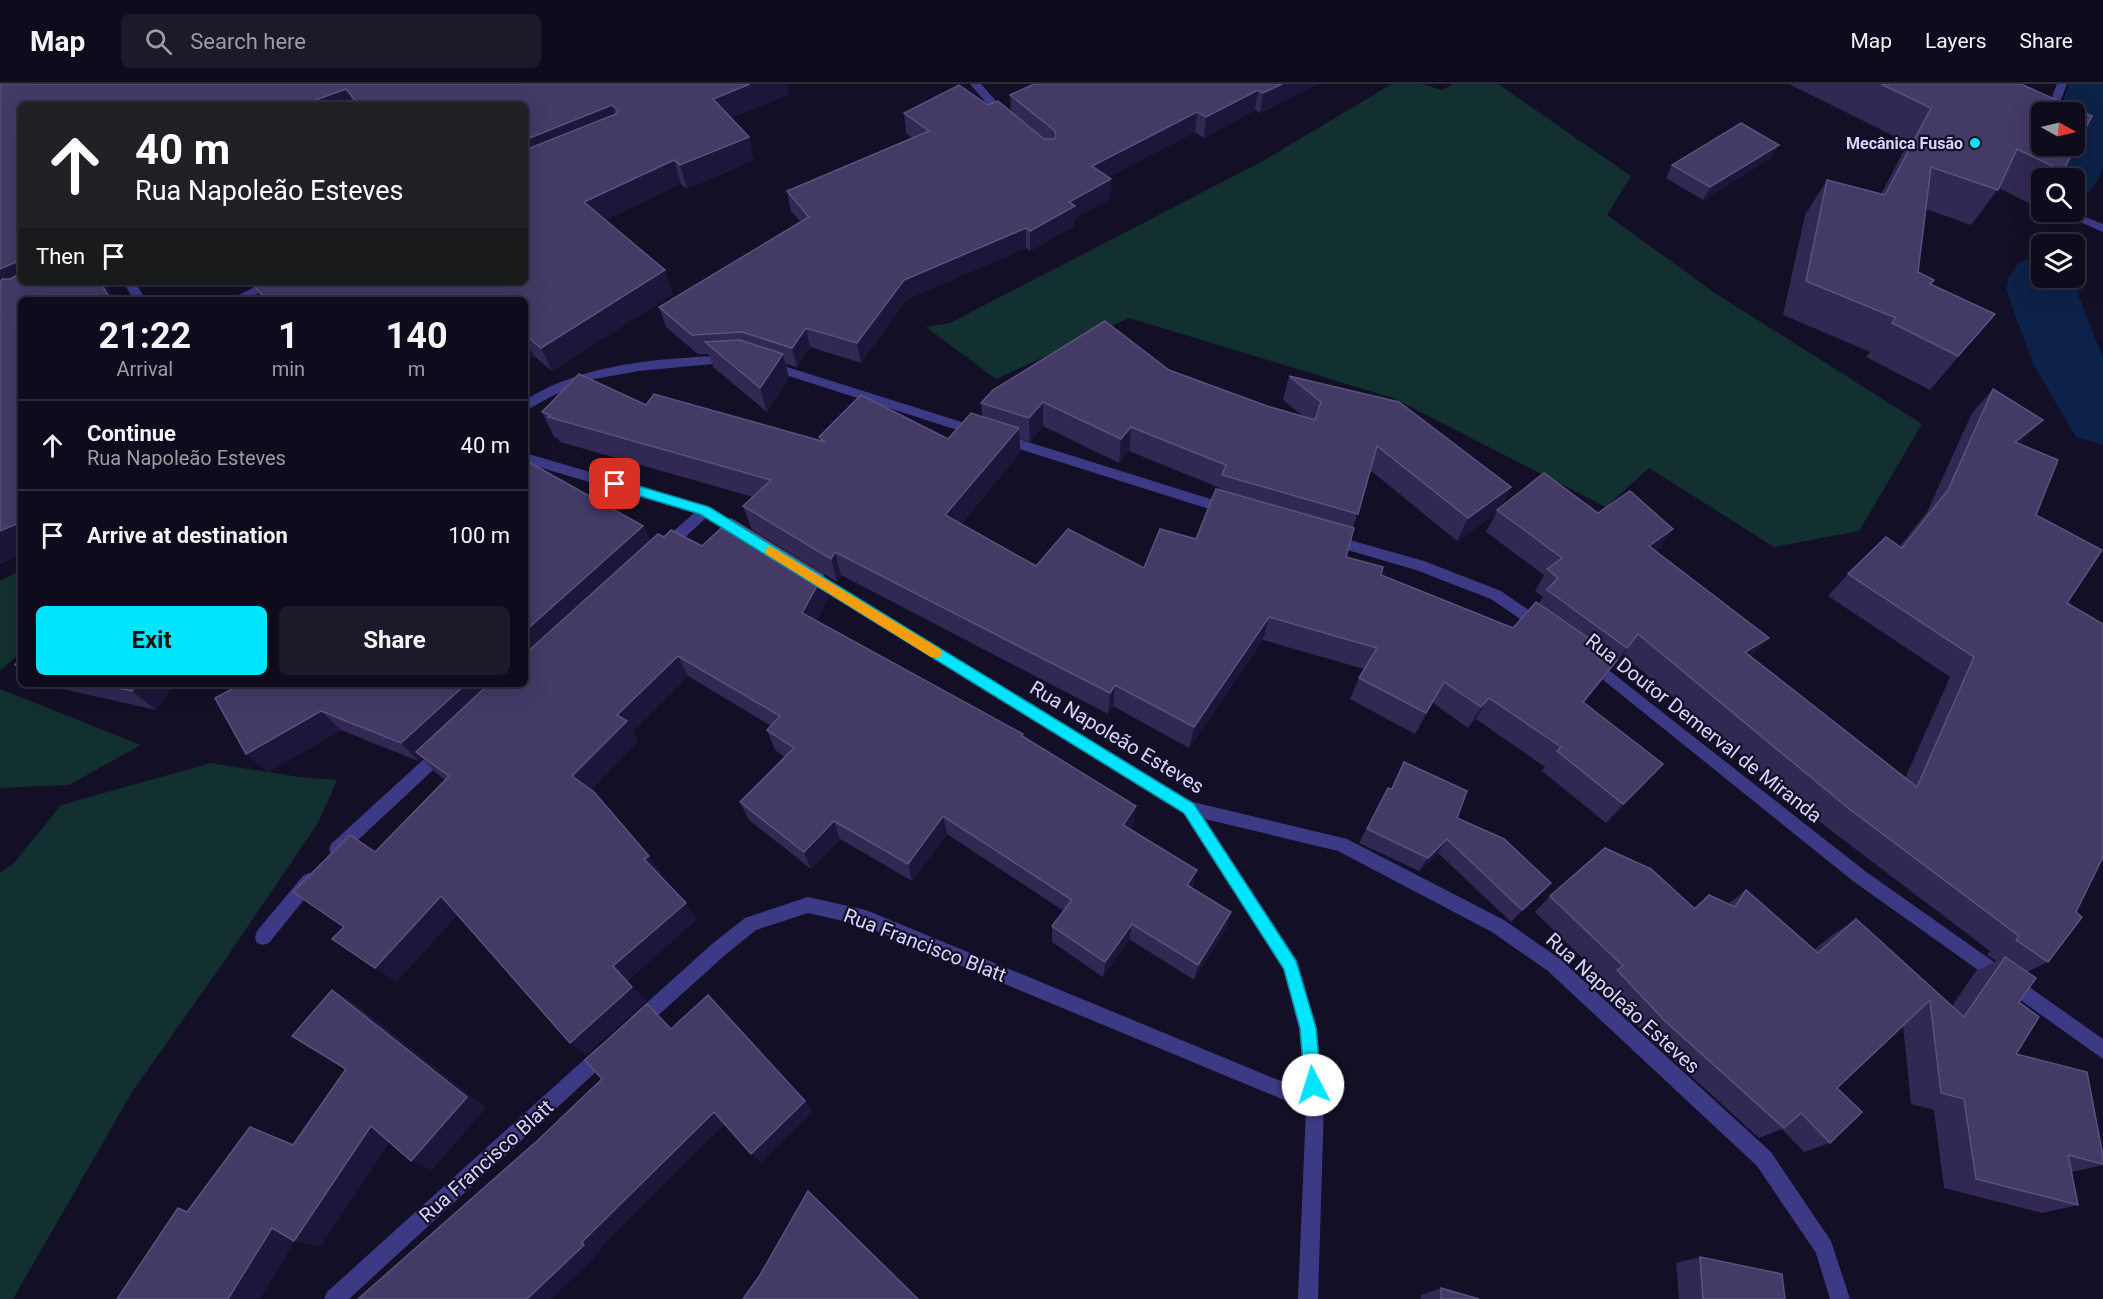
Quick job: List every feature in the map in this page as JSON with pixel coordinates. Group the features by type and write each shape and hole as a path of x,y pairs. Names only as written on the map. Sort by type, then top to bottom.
{"street":[{"path":"975,84 1002,116 1018,129"},
{"path":"2055,102 2062,84"},
{"path":"2085,221 2103,228"},
{"path":"241,297 268,285"},
{"path":"528,404 555,388 600,374 662,364 751,359 1125,480 1245,515"},
{"path":"528,459 705,511 755,542"},
{"path":"653,558 705,511"},
{"path":"1321,537 1419,564 1496,595 1549,632"},
{"name":"Rua Napoleão Esteves","path":"795,566 1189,808 1341,844 1498,926 1554,964 1764,1159 1824,1248 1840,1299"},
{"name":"Rua Doutor Demerval de Miranda","path":"1584,657 1859,876 2100,1048"},
{"path":"263,937 338,848 457,739"},
{"path":"1189,808 1291,966 1308,1028 1315,1104 1308,1299"},
{"name":"Rua Francisco Blatt","path":"334,1299 718,950 751,924 808,905 866,918 1315,1104"}],"green space":[{"path":"1392,84 1422,84 1442,90 1453,84 1498,84 1631,176 1607,215 1715,293 1922,424 1859,531 1774,547 1649,468 1606,507 1393,398 1129,318 996,379 926,327 950,323 1261,162"},
{"path":"18,572 18,655 0,671 0,581"},
{"path":"0,689 141,745 69,785 0,788"},
{"path":"211,763 299,777 337,780 318,823 132,1092 13,1299 0,1299 0,873 13,864 61,805"}],"building":[{"path":"0,84 750,84 713,99 749,137 680,165 674,160 584,202 665,270 541,348 528,337 528,297 264,297 253,285 528,285 528,149 616,114 618,110 612,105 528,139 528,102 357,102 346,89 310,102 18,102 18,261 0,269"},
{"path":"1034,84 1282,84 1263,93 1258,90 1206,117 1197,112 1092,166 1111,179 1069,202 1075,206 1030,231 1026,228 904,280 857,343 806,328 792,348 742,332 692,335 659,307 809,217 787,191 929,131 904,113 959,85 988,105 998,101 1044,139 1054,139 1055,131 1010,95"},
{"path":"1881,84 2021,84 2061,102 2031,102 2031,156 2017,149 1998,190 1931,167 1918,272 1934,280 1930,284 1995,314 1958,356 1892,323 1896,318 1806,281 1827,180 1885,195 1931,108"},
{"path":"2085,113 2092,116 2085,129"},
{"path":"1741,123 1779,145 1710,187 1672,165"},
{"path":"2032,156 2071,156 2065,168 2057,168"},
{"path":"18,275 18,285 102,285 109,297 18,297 18,523 0,531 0,283 2,279 10,279"},
{"path":"1105,321 1169,370 1267,406 1315,420 1321,402 1289,376 1399,402 1511,487 1468,518 1377,446 1358,514 1222,475 1226,465 1131,427 1121,439 1043,402 1029,418 981,403 993,390"},
{"path":"740,340 783,354 760,388 705,342"},
{"path":"579,374 646,405 654,394 825,442 819,437 861,395 948,439 971,413 1019,428 945,515 1036,566 1068,529 1144,568 1160,529 1196,539 1216,489 1354,528 1346,557 1383,567 1381,575 1513,628 1536,602 1593,641 1617,660 1583,702 1663,764 1623,804 1557,751 1561,747 1489,698 1481,707 1444,682 1426,713 1359,678 1377,648 1269,617 1194,727 1115,685 1110,693 835,552 831,559 743,506 771,480 548,417 550,415 542,412"},
{"path":"1993,389 2043,420 2015,442 2058,460 2036,515 2102,550 2067,603 2103,624 2103,857 2076,912 2082,917 2048,962 2016,940 2019,936 1848,808 1638,634 1627,648 1547,590 1558,578 1547,569 1562,558 1497,510 1544,473 1598,513 1630,491 1673,529 1649,546 1769,638 1745,652 1917,787 1974,657 1848,574 1886,537 1902,548 1948,490"},
{"path":"528,462 643,526 528,628"},
{"path":"731,519 823,575 802,613 1023,734 1022,736 1136,806 1123,825 1197,870 1187,885 1231,912 1198,965 1132,924 1105,962 1052,926 1072,900 943,816 908,864 834,821 804,852 740,802 794,748 767,730 780,716 678,656 617,715 627,721 572,776 594,792 649,856 644,859 686,903 613,966 632,987 570,1043 441,896 375,968 332,939 344,927 293,892 350,835 375,852 449,776 416,752 486,687 528,687 528,651 658,534 664,537 671,530 702,546"},
{"path":"114,687 135,687 132,691"},
{"path":"235,687 463,687 401,743 321,711 246,754 215,698"},
{"path":"1404,762 1467,791 1457,818 1504,839 1551,883 1522,910 1447,839 1428,858 1367,829 1388,788 1392,789"},
{"path":"1605,848 1651,869 1695,909 1709,895 1735,907 1746,890 1818,953 1856,919 1964,1017 2005,957 2036,978 2019,1002 2039,1017 2016,1054 2087,1072 2103,1156 2103,1164 2068,1155 2078,1205 1976,1179 1964,1099 1941,1093 1930,1000 1837,1088 1862,1112 1830,1143 1801,1113 1784,1128 1665,1021 1617,970 1623,966 1550,896"},
{"path":"332,990 467,1097 411,1161 371,1126 294,1241 272,1228 228,1299 117,1299 178,1208 187,1212 250,1127 293,1145 346,1069 292,1036"},
{"path":"708,995 805,1101 751,1154 714,1112 582,1242 584,1245 527,1299 358,1299 537,1141 602,1079 585,1060 647,1004 671,1029"},
{"path":"808,1191 918,1299 743,1299 760,1275"},
{"path":"1700,1257 1782,1274 1785,1299 1703,1299"},
{"path":"1441,1288 1479,1299 1441,1299"}],"waterway":[{"path":"2070,168 2099,84"},
{"path":"2041,288 2068,362 2103,418"}],"slow traffic":[{"path":"770,551 936,653"}],"place":[{"name":"Mecânica Fusão","path":"1975,143"}],"route":[{"path":"615,484 705,511 1189,808 1291,966 1308,1028 1313,1085"}]}
